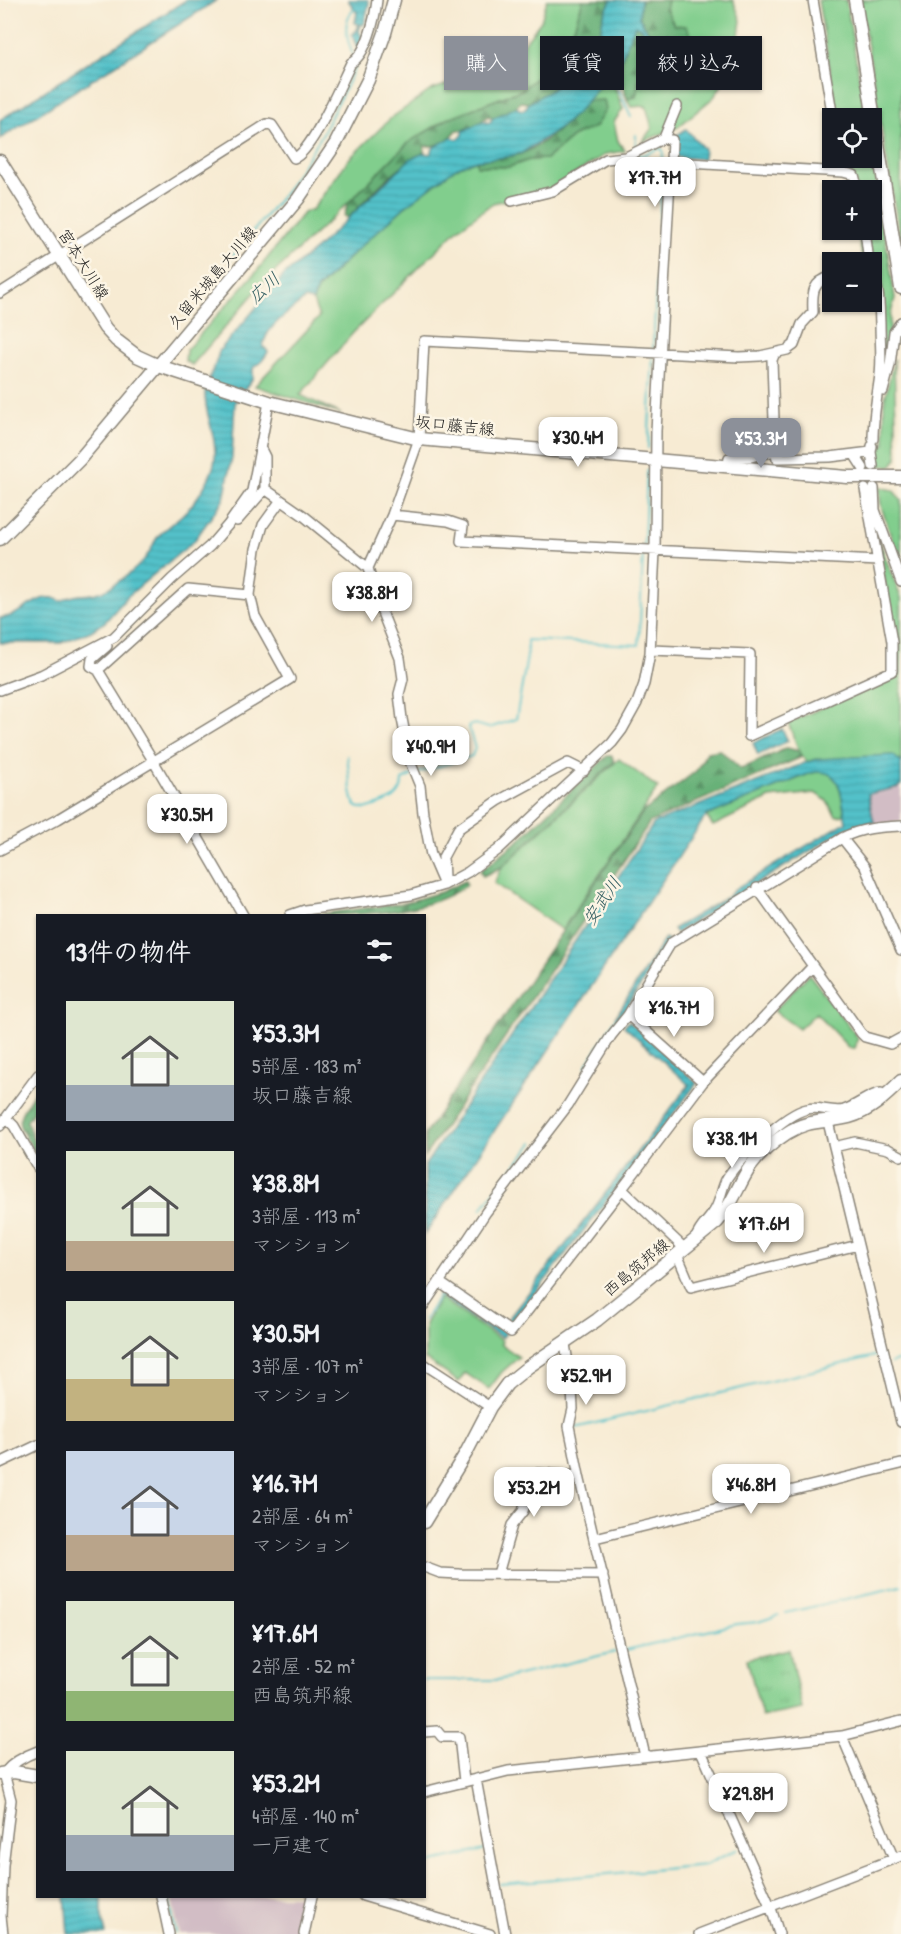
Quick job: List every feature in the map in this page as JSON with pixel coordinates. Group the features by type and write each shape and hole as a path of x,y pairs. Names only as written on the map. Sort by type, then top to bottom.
{"main road":[{"name":"久留米城島大川線","path":"0,539 80,459 298,199 336,143 368,80 394,0"},
{"path":"855,0 901,288"},
{"name":"宮本大川線","path":"0,161 105,328 137,356 159,366"},
{"name":"坂口藤吉線","path":"159,366 267,401 419,439 847,477 901,477"},
{"name":"西島筑邦線","path":"426,1519 466,1453 490,1407 507,1384 597,1320 717,1222 728,1209 750,1167 772,1144 803,1125 815,1121 848,1117 866,1110 901,1080"},
{"path":"1,1774 14,1772 36,1776"}],"street":[{"path":"0,293 267,124 272,125 294,158 300,156 315,135 351,63 359,59 370,32 377,0"},
{"path":"813,0 832,108"},
{"path":"664,138 677,106"},
{"path":"293,914 305,910 411,895 444,885 468,872 498,850 584,771 617,737 638,703 644,684 651,650 657,460 656,353 672,140 664,138 626,157 606,159 553,191 512,201"},
{"path":"671,162 843,172 854,175 855,180"},
{"path":"842,168 843,172"},
{"path":"368,568 392,515 419,439 424,341 739,357 760,356 787,350 794,345 802,324 813,312 814,287 822,279"},
{"path":"873,439 873,418 880,374 879,312"},
{"path":"854,454 868,467 880,401 890,365 894,332 901,322"},
{"path":"775,353 772,360 777,458 830,457 871,452"},
{"path":"242,914 98,670 91,666 92,659 172,579 210,546 252,491 261,448 267,401"},
{"path":"228,525 236,522 246,513 265,489 265,457 261,448"},
{"path":"728,466 729,458 759,456 775,451"},
{"path":"265,489 368,568 376,597 400,658 402,679 399,694 402,719 411,764 420,786 431,855 444,885"},
{"path":"651,650 750,654 749,736 892,671 892,642 878,561 870,489 875,510 901,582"},
{"path":"0,850 154,762 291,679 255,616 250,595 256,549 263,525 281,500"},
{"path":"392,515 458,523 463,526 461,541 878,561"},
{"path":"98,670 188,589 250,595"},
{"path":"0,690 41,675 114,637"},
{"path":"444,885 443,857 458,829 498,801 568,763 584,771"},
{"path":"426,1302 486,1212 568,1105 675,939 851,833 874,827 901,826"},
{"path":"842,838 865,867 901,950"},
{"path":"758,888 865,1037 890,1044 901,1038"},
{"path":"439,1282 511,1332 703,1082 813,966"},
{"path":"628,1015 703,1082"},
{"path":"36,1079 3,1122 14,1126 36,1164"},
{"path":"696,1238 699,1228 716,1208 726,1180 738,1163 762,1138 806,1109 823,1108 840,1111 864,1102 878,1093 884,1096"},
{"path":"830,1120 834,1147 901,1422"},
{"path":"834,1147 855,1142 888,1149 901,1156"},
{"path":"622,1189 680,1251 691,1287 858,1245"},
{"path":"565,1344 572,1388 573,1409 569,1426 645,1756"},
{"path":"426,1365 490,1407"},
{"path":"0,1463 36,1446"},
{"path":"595,1538 901,1464"},
{"path":"498,1574 512,1525 523,1511 534,1476 538,1473 579,1476"},
{"path":"426,1568 440,1573 603,1575"},
{"path":"426,1791 465,1781 547,1766 842,1736 901,1722"},
{"path":"426,1732 437,1731 442,1737 459,1737 465,1781"},
{"path":"699,1934 898,1857 842,1736"},
{"path":"701,1751 771,1908 779,1934"},
{"path":"3,1934 1,1916 3,1865 11,1800 1,1774 18,1760 36,1752"},
{"path":"476,1779 505,1934"},
{"path":"161,1898 169,1934"},
{"path":"304,1934 312,1898"},
{"path":"370,1898 490,1934"}],"shaded area":[{"path":"901,785 901,822 874,825 868,794 898,788"},
{"path":"171,1898 308,1898 301,1934 179,1934"}],"green space":[{"path":"547,0 583,0 569,36 540,36 540,75 528,84 528,38 541,21"},
{"path":"583,0 611,0 603,17 598,36 569,36"},
{"path":"641,0 668,0 666,9 674,25 686,26 692,36 651,36 639,17"},
{"path":"668,0 733,0 741,20 739,36 678,36 666,9"},
{"path":"818,0 846,0 864,108 836,108"},
{"path":"860,0 901,0 901,245 882,131 882,108 878,108"},
{"path":"635,24 647,36 636,36 637,90 636,97 627,99 624,90 624,51"},
{"path":"540,75 540,90 551,90 529,103 521,102 516,107 493,118 488,116 470,128 457,130 443,143 425,146 424,153 393,174 348,218 344,216 348,203 409,142 449,118 521,90 528,90 528,84"},
{"path":"444,85 444,90 521,90 449,118 409,142 264,282 192,365 185,361 186,350 257,271 304,212 313,209 348,160 391,118 431,90"},
{"path":"596,90 616,90 623,109 614,122 618,141 625,151 606,154 550,190 493,203 458,229 353,333 300,395 341,414 255,386 319,317 313,301 317,290 362,245 407,205 456,168 477,160 478,166 509,167 529,160 546,159 575,135 595,127 604,101 587,101"},
{"path":"637,90 719,90 714,97 678,127 642,142 652,128 646,106 631,107 627,99 636,97"},
{"path":"604,100 606,109 595,127 575,135 546,159 529,160 509,167 477,166 477,160 520,154 529,150 557,132 587,101"},
{"path":"847,168 874,168 876,180 848,180"},
{"path":"882,216 895,298 890,316 890,351 884,371 881,324 885,308 882,296 882,252 861,252 859,240 882,240"},
{"path":"894,359 897,459 891,466 880,466 879,448 885,444 884,403"},
{"path":"879,487 893,490 901,500 901,567 881,506"},
{"path":"878,538 901,598 901,762 818,759 807,762 799,751 788,723 899,673"},
{"path":"787,748 799,751 802,757 650,822 426,1155 426,1133 643,812 696,771 707,752 720,750 741,769"},
{"path":"607,756 612,756 614,762 502,867 483,876 480,871 520,839"},
{"path":"619,759 658,788 562,930 494,883 502,867"},
{"path":"824,771 838,783 845,815 836,816 826,800 815,793 770,798 713,826 706,816 811,773"},
{"path":"465,881 467,885 450,895 413,908 363,914 321,914 404,903 441,892"},
{"path":"809,974 858,1038 854,1048 849,1048 816,1013 799,1029 774,1011"},
{"path":"36,1090 36,1108 27,1121 36,1146 36,1154 19,1122"},
{"path":"440,1298 502,1341 501,1344 519,1357 502,1372 489,1389 465,1373 459,1382 426,1360 426,1322"},
{"path":"789,1649 802,1709 762,1717 747,1659"}],"water":[{"path":"186,0 217,0 0,139 0,120"},
{"path":"348,0 368,0 369,3 364,25 361,24 359,31 362,37 359,48 352,35 359,24 355,23 357,13"},
{"path":"611,0 641,0 639,17 651,36 647,36 641,28 635,25 624,52 624,36 598,36 603,17"},
{"path":"551,90 596,90 576,114 559,129 522,153 477,160 456,168 407,205 362,245 317,289 313,301 305,299 279,320 264,340 263,348 268,352 253,368 253,378 235,403 232,457 224,499 194,541 128,596 105,622 91,631 61,643 0,643 0,618 14,614 46,598 62,601 73,596 104,591 126,577 145,559 160,534 194,502 204,488 214,465 214,442 205,394 219,351 284,275 319,246 410,159 424,153 430,154 434,147 452,137 457,139 463,135 463,131 483,121 489,123 493,118 516,107 524,110 529,103"},
{"path":"686,129 704,149 703,159 675,157 676,136"},
{"path":"782,729 788,741 758,755 753,743"},
{"name":"安武川","path":"893,755 901,762 901,785 868,794 874,823 847,828 676,933 673,929 846,822 839,786 830,774 822,772 811,773 706,816 426,1233 426,1164 654,823 818,759"},
{"path":"665,938 669,940 619,1020 615,1018"},
{"path":"629,1021 697,1083 511,1325 506,1322 689,1085 624,1026"},
{"path":"442,1289 506,1333 502,1338 438,1294"},
{"path":"65,1898 102,1898 102,1918 106,1934 68,1934"}],"waterway":[{"path":"353,56 346,26 354,9"},
{"path":"229,261 287,190 322,135 356,65"},
{"path":"619,90 631,117"},
{"path":"636,135 636,148"},
{"path":"638,153 640,156 661,148 663,151 653,349"},
{"path":"648,448 653,355"},
{"path":"644,546 647,470"},
{"path":"418,773 472,756 475,748 468,726 475,724 489,728 516,719 527,657 527,640 639,645 643,552"},
{"path":"347,756 352,797 359,808 365,809 395,797 399,793 402,780 413,775"},
{"path":"586,1067 616,1018"},
{"path":"481,1209 533,1143"},
{"path":"426,1317 439,1296"},
{"path":"575,1428 879,1355"},
{"path":"891,1363 901,1360"},
{"path":"786,1613 901,1586"},
{"path":"626,1650 737,1624 758,1622 779,1615"},
{"path":"426,1680 498,1680 615,1652"},
{"path":"500,1884 705,1865 738,1849"},
{"path":"426,1864 485,1850"},
{"path":"168,1898 176,1934"}],"water label":[{"name":"広川","path":"264,288"}]}
